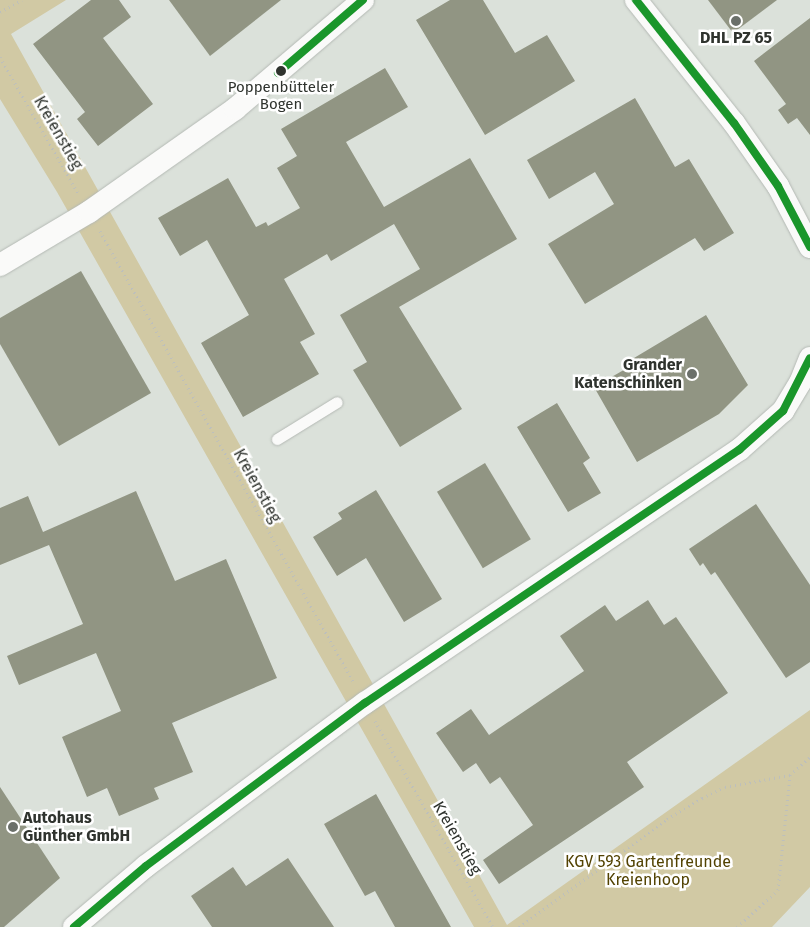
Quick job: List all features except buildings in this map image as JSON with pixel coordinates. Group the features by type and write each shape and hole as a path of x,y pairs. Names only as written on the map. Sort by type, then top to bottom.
{"street":[{"path":"0,265 89,212 235,109 363,0"},
{"path":"636,0 734,123 778,186 810,247"},
{"path":"74,927 146,866 365,703 740,450 783,411 800,383 810,358"}],"lane":[{"path":"277,439 337,402"}],"path":[{"path":"0,12 21,0"},
{"name":"Kreienstieg","path":"0,57 493,927"},
{"path":"519,927 667,819 702,798 725,787 790,775 810,757"},
{"path":"738,927 778,890 790,775"}],"green space":[{"name":"KGV 593 Gartenfreunde Kreienhoop","path":"0,0 66,0 11,34 507,925 810,710 810,887 772,927 474,927 57,192 0,99"}],"transit line":[{"path":"278,73 363,0"},
{"path":"636,0 734,123 778,186 810,247"},
{"path":"74,927 146,866 365,703 739,450 783,411 810,358"}],"place":[{"name":"DHL PZ 65","path":"736,21"},
{"name":"Poppenbütteler Bogen","path":"281,71"},
{"name":"Grander Katenschinken","path":"692,374"},
{"name":"Autohaus Günther GmbH","path":"13,827"}]}
